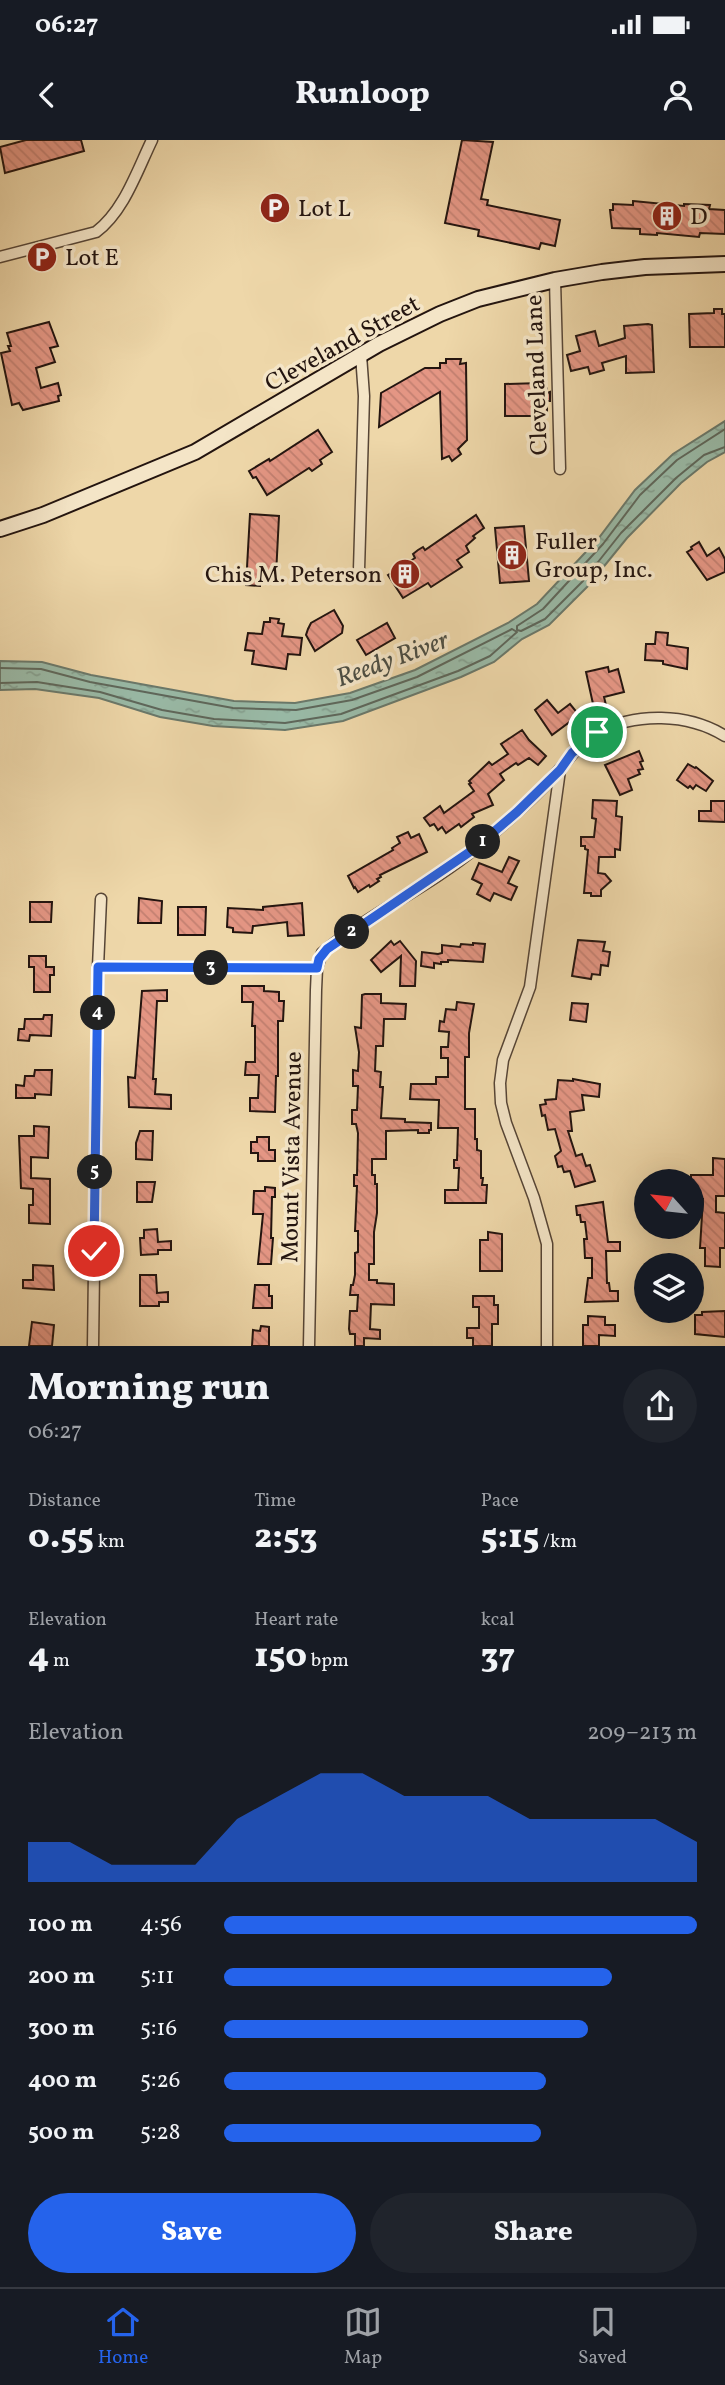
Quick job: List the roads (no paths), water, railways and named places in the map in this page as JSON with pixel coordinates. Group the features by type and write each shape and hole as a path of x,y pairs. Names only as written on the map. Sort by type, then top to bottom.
{"street":[{"path":"0,257 96,232 105,226 125,195 152,140"},
{"name":"Cleveland Street","path":"0,529 43,515 195,452 361,355 440,314 478,299 555,280 645,267 725,264"},
{"name":"Cleveland Lane","path":"555,280 560,469"},
{"path":"359,570 364,396 361,355"},
{"path":"98,967 317,968 319,959 327,949 474,849 517,812 560,770 572,753 597,732 634,720 662,719 690,721 714,729 725,736"},
{"path":"547,1346 547,1244 534,1198 506,1123 500,1083 503,1060 530,987 560,770"},
{"path":"93,1346 98,967 102,899"},
{"name":"Mount Vista Avenue","path":"309,1346 317,968"}],"water":[{"path":"725,421 725,452 707,462 681,483 627,538 588,586 549,625 522,639 494,662 343,721 285,730 213,726 160,717 99,698 35,689 0,690 0,661 42,662 91,675 234,701 295,703 350,693 415,670 508,623 537,604 598,539 635,490 673,454"}],"place":[{"name":"Lot L","path":"275,208"},
{"name":"D","path":"667,216"},
{"name":"Lot E","path":"42,257"},
{"name":"Fuller Group, Inc.","path":"512,555"},
{"name":"Chis M. Peterson","path":"405,574"}],"water label":[{"name":"Reedy River","path":"392,658"}]}
